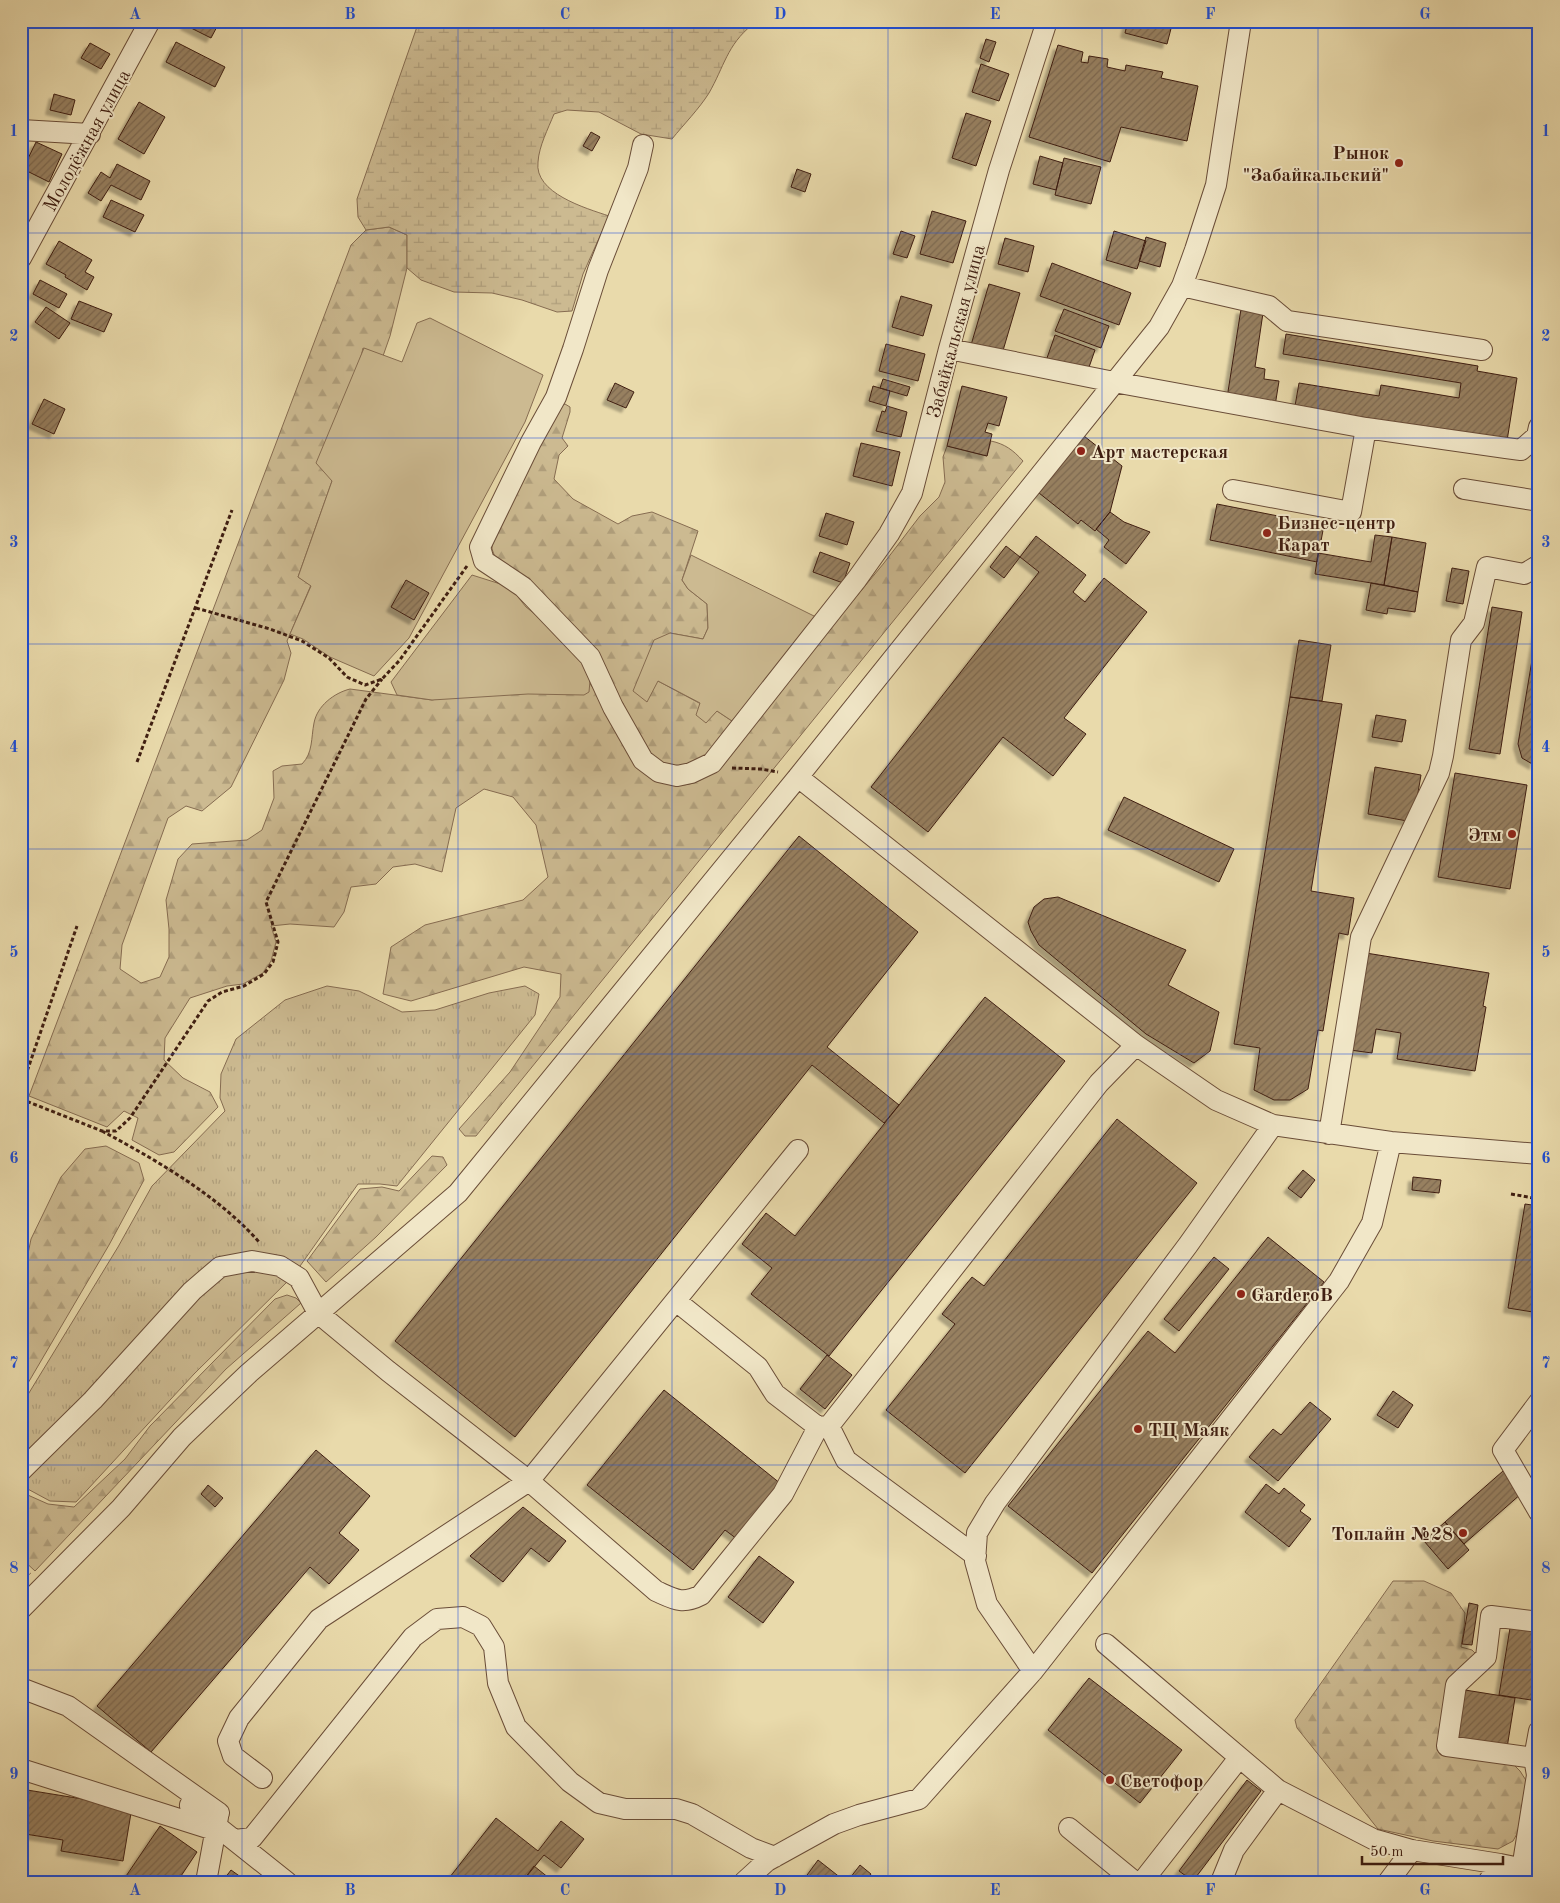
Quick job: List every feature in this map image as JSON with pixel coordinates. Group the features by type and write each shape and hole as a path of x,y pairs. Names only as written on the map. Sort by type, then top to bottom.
{"street":[{"name":"Молодёжная улица","path":"21,258 150,21"},
{"name":"Забайкальская улица","path":"712,763 824,621 889,534 912,493 949,348 999,170 1047,21"},
{"path":"21,1608 121,1508 182,1437 249,1373 458,1193 798,777 1159,327 1182,286 1196,250 1216,185 1241,21"},
{"path":"21,130 90,134"},
{"path":"643,145 638,168 598,270 574,349 556,397 531,442 480,548 484,561 522,587 590,657 612,707 643,760 659,772 677,776 691,773 712,763"},
{"path":"1182,286 1269,306 1287,322 1482,350"},
{"path":"949,348 1114,382 1366,428 1521,450 1537,436 1539,427"},
{"path":"1233,490 1351,512 1366,428"},
{"path":"1464,489 1539,500"},
{"path":"1329,1134 1361,937 1439,773 1461,640 1474,623 1487,567 1524,574 1539,564"},
{"path":"798,777 1136,1046 1216,1100 1273,1126 1391,1142 1539,1154"},
{"path":"21,1471 93,1400 192,1291 220,1267 252,1261 280,1266 299,1278 318,1313 388,1371 529,1481 656,1591 676,1600 690,1600 700,1595 783,1494 824,1426 1099,1082 1136,1046"},
{"path":"1033,1671 987,1604 975,1561 977,1533 995,1503 1188,1245 1273,1126"},
{"path":"744,1882 767,1861 834,1824 859,1815 919,1799 1033,1671 1339,1281 1372,1223 1391,1142"},
{"path":"262,1778 233,1756 228,1742 239,1718 319,1619 529,1481 798,1150"},
{"path":"676,1301 758,1367 775,1394 824,1426 846,1460 976,1556"},
{"path":"1539,1402 1503,1450 1539,1512"},
{"path":"1534,1758 1447,1746 1456,1685 1486,1657 1491,1616 1539,1622"},
{"path":"235,1840 252,1838 413,1637 437,1619 463,1617 481,1626 494,1646 498,1684 516,1727 570,1782 599,1803 625,1809 676,1809 692,1814 751,1848 775,1857"},
{"path":"1106,1644 1278,1790 1373,1840 1412,1850 1500,1864 1530,1871 1537,1775 1534,1758 1539,1730"},
{"path":"21,1688 68,1706 217,1821"},
{"path":"1142,1882 1239,1758"},
{"path":"21,1769 217,1821"},
{"path":"1221,1882 1234,1850 1278,1790"},
{"path":"217,1821 190,1805 287,1882"},
{"path":"206,1882 217,1821"},
{"path":"1069,1828 1135,1882"},
{"path":"1388,1882 1412,1850"},
{"path":"1488,1882 1500,1864"}],"path":[{"path":"137,762 232,510"},
{"path":"102,1131 116,1131 130,1118 208,1001 222,992 244,986 264,974 273,962 278,942 266,902 366,699 399,661 452,584 480,548"},
{"path":"196,608 302,640 329,658 347,677 365,685 382,679"},
{"path":"712,763 730,768 761,769 798,777"},
{"path":"21,1089 77,926"},
{"path":"21,1099 102,1131 176,1173 250,1231 280,1266"},
{"path":"1511,1194 1539,1199"}],"green space":[{"path":"419,21 789,21 785,25 752,25 737,40 731,48 709,93 672,139 641,134 599,112 567,110 554,114 540,150 539,173 552,191 563,198 609,216 583,274 572,311 557,312 522,300 492,293 454,292 421,280 407,268 407,235 389,227 366,230 358,217 357,199"},
{"path":"389,227 407,235 407,268 383,356 363,348 332,481 298,577 311,585 287,641 291,653 284,680 231,787 202,811 186,806 168,818 122,945 120,969 141,983 160,977 169,957 166,900 178,859 192,844 247,840 262,830 274,798 273,771 282,766 302,764 306,760 310,750 316,717 322,706 332,697 350,689 432,700 578,670 596,691 629,752 643,770 650,776 667,783 685,785 694,783 704,778 716,766 884,563 920,516 939,497 945,482 943,457 947,446 987,456 991,441 1008,448 1023,461 476,1136 465,1136 459,1129 510,1072 560,997 561,974 524,967 411,1001 383,994 391,947 425,925 523,900 548,877 536,825 513,797 484,789 456,808 442,872 415,864 393,867 376,884 351,887 344,912 334,927 290,924 271,926 276,942 271,961 263,973 243,984 227,986 190,998 165,1038 164,1060 183,1078 210,1092 218,1107 174,1152 159,1155 132,1140 138,1118 124,1111 107,1127 29,1096 351,245 366,230"},
{"path":"430,318 543,375 525,422 409,638 374,676 330,657 303,639 290,634 311,586 298,577 332,481 316,463 364,348 402,362 417,323"},
{"path":"565,404 570,407 570,412 562,438 568,446 559,455 554,479 573,499 618,524 632,516 652,512 698,531 682,580 688,589 707,604 708,628 703,639 670,633 658,681 701,704 706,722 717,711 732,721 709,754 687,770 656,766 625,715 623,703 618,701 496,560 492,549 492,538 558,407"},
{"path":"691,555 818,618 732,721 717,711 706,723 696,715 700,703 658,681 647,702 633,691 654,640 670,633 703,639 708,628 707,604 688,589 682,580"},
{"path":"472,575 510,587 526,607 560,634 584,665 590,681 589,692 584,695 528,694 432,700 397,695 391,682"},
{"path":"327,986 359,991 402,1012 435,1010 489,993 525,986 539,994 535,1015 397,1186 358,1184 293,1276 194,1374 76,1502 50,1501 24,1487 21,1484 21,1406 118,1247 152,1186 225,1111 220,1098 221,1074 236,1039 285,1000"},
{"path":"106,1146 139,1163 144,1180 109,1245 21,1395 21,1288 31,1239 61,1177 85,1149"},
{"path":"432,1156 443,1157 447,1165 376,1237 326,1282 307,1261 360,1189 382,1187 399,1191"},
{"path":"287,1295 296,1298 301,1303 226,1369 35,1571 21,1558 21,1492 48,1504 74,1507 125,1459 150,1426 275,1299"},
{"path":"1393,1581 1424,1581 1451,1593 1465,1613 1461,1647 1472,1650 1477,1655 1448,1681 1510,1761 1520,1771 1529,1785 1523,1823 1513,1841 1498,1849 1433,1841 1378,1829 1297,1728 1295,1720"}],"building":[{"path":"187,21 220,21 211,38 185,25"},
{"path":"1128,21 1173,21 1167,44 1125,33"},
{"path":"986,39 996,42 989,62 980,58"},
{"path":"176,42 225,67 215,87 166,62"},
{"path":"90,43 110,54 101,69 81,58"},
{"path":"1058,45 1083,52 1081,62 1088,63 1089,56 1108,59 1107,67 1125,71 1126,65 1163,72 1161,78 1198,86 1187,141 1121,127 1110,162 1029,137"},
{"path":"981,64 1009,74 999,101 972,92"},
{"path":"54,94 75,100 71,115 50,110"},
{"path":"139,102 165,117 144,154 118,139"},
{"path":"966,113 991,121 976,166 952,158"},
{"path":"591,132 600,137 592,151 583,146"},
{"path":"36,142 62,154 49,182 23,169"},
{"path":"1040,156 1063,163 1056,190 1033,184"},
{"path":"1064,158 1101,167 1091,204 1055,195"},
{"path":"117,164 150,181 141,200 111,185 101,201 88,193 101,172 110,178"},
{"path":"797,169 811,174 805,192 791,187"},
{"path":"111,200 144,215 135,232 103,217"},
{"path":"932,211 966,221 953,263 920,254"},
{"path":"901,231 915,236 907,258 893,254"},
{"path":"1114,231 1146,241 1137,269 1106,260"},
{"path":"1146,237 1166,243 1160,267 1139,261"},
{"path":"1005,238 1034,246 1028,272 998,264"},
{"path":"59,241 92,260 85,272 94,277 87,290 46,264"},
{"path":"1052,263 1131,293 1119,325 1040,296"},
{"path":"40,280 67,294 59,308 33,294"},
{"path":"989,284 1020,293 1002,354 971,345"},
{"path":"901,296 932,305 923,336 892,327"},
{"path":"79,301 112,314 104,332 71,319"},
{"path":"46,307 70,323 59,339 35,322"},
{"path":"1064,309 1109,326 1101,348 1055,331"},
{"path":"1241,309 1263,313 1255,367 1265,369 1264,379 1279,381 1275,406 1227,398"},
{"path":"1286,334 1478,366 1477,371 1517,378 1507,441 1295,406 1299,383 1379,396 1381,385 1459,398 1461,383 1283,354"},
{"path":"1055,335 1095,350 1087,373 1047,358"},
{"path":"886,344 925,354 918,381 879,371"},
{"path":"883,379 910,387 907,396 880,388"},
{"path":"615,383 634,392 626,408 607,400"},
{"path":"873,386 890,391 886,406 869,401"},
{"path":"962,386 1007,397 999,426 988,423 985,432 992,434 987,456 947,446"},
{"path":"44,399 65,409 54,434 32,424"},
{"path":"887,406 907,412 901,437 876,431 882,411 885,412"},
{"path":"1084,436 1122,466 1110,512 1095,531 1081,520 1078,524 1039,493"},
{"path":"861,443 900,452 892,486 853,476"},
{"name":"Бизнес-центр Карат","path":"1217,504 1324,525 1317,562 1210,540"},
{"path":"1110,512 1124,522 1150,532 1126,564 1104,547 1109,540 1096,529"},
{"path":"826,513 854,522 847,545 819,536"},
{"path":"1375,535 1392,537 1384,585 1315,574 1318,553 1371,562"},
{"path":"1036,536 1086,575 1073,592 1085,602 1104,578 1147,612 1064,718 1086,734 1053,776 1003,737 928,832 871,787 1039,572 1020,557"},
{"path":"1392,537 1426,543 1418,592 1384,585"},
{"path":"1006,546 1020,557 1004,578 990,567"},
{"path":"820,552 850,563 843,583 813,572"},
{"path":"1452,568 1469,571 1463,604 1446,601"},
{"path":"406,580 429,593 414,620 391,607"},
{"path":"1371,583 1418,592 1415,612 1388,608 1387,614 1366,610"},
{"path":"1492,607 1522,612 1500,754 1469,749"},
{"path":"1539,618 1539,739 1534,765 1522,758 1518,744"},
{"path":"1299,640 1331,645 1322,701 1290,697"},
{"path":"1290,697 1342,704 1311,891 1354,898 1348,935 1339,933 1323,1031 1318,1030 1308,1089 1290,1100 1274,1100 1254,1090 1260,1048 1234,1044"},
{"path":"1376,715 1406,720 1402,742 1372,737"},
{"path":"1375,767 1421,775 1413,822 1368,814"},
{"path":"1455,773 1527,785 1510,889 1438,877"},
{"path":"1124,797 1234,849 1219,882 1108,830"},
{"path":"799,836 918,932 827,1047 899,1105 884,1123 812,1065 515,1437 395,1341"},
{"path":"1058,897 1186,950 1168,985 1219,1012 1210,1051 1194,1063 1146,1034 1039,945 1028,922 1034,907 1044,899"},
{"path":"1366,953 1489,973 1483,1006 1486,1007 1475,1071 1397,1059 1401,1033 1376,1029 1372,1053 1350,1050"},
{"path":"985,997 1065,1061 829,1356 751,1294 772,1268 742,1244 766,1213 795,1236"},
{"path":"1117,1119 1197,1183 965,1473 886,1410 955,1324 942,1314 972,1277 984,1286"},
{"path":"1303,1170 1315,1180 1301,1198 1288,1188"},
{"path":"1413,1177 1441,1180 1439,1193 1412,1190"},
{"path":"1525,1204 1539,1206 1539,1313 1508,1308"},
{"name":"ТЦ Маяк","path":"1268,1237 1324,1282 1092,1573 1008,1506 1148,1331 1175,1353"},
{"path":"1214,1257 1229,1269 1179,1331 1164,1319"},
{"path":"827,1355 852,1375 825,1409 800,1389"},
{"path":"664,1390 781,1484 737,1539 725,1530 693,1570 587,1485"},
{"path":"1393,1391 1413,1405 1398,1428 1377,1415"},
{"path":"1310,1402 1331,1419 1278,1481 1249,1457 1273,1429 1281,1435"},
{"path":"316,1450 370,1496 339,1533 359,1550 329,1584 310,1567 151,1752 97,1706"},
{"path":"1503,1471 1522,1493 1464,1544 1445,1522"},
{"path":"1266,1484 1279,1494 1284,1488 1305,1505 1300,1511 1311,1519 1289,1547 1245,1512"},
{"path":"208,1485 223,1498 215,1507 201,1494"},
{"path":"523,1507 566,1541 549,1562 531,1548 503,1582 470,1556"},
{"path":"1445,1522 1469,1550 1448,1569 1424,1541"},
{"path":"759,1556 794,1582 763,1623 728,1597"},
{"path":"1469,1603 1478,1605 1472,1645 1462,1644"},
{"path":"1510,1628 1539,1632 1539,1654 1531,1700 1499,1695"},
{"path":"1089,1678 1182,1750 1140,1803 1048,1730"},
{"path":"1465,1690 1515,1698 1507,1748 1457,1740"},
{"path":"1247,1780 1261,1791 1193,1881 1179,1871"},
{"path":"21,1789 132,1807 123,1861 61,1851 63,1840 25,1834 24,1843 21,1842"},
{"path":"496,1818 538,1851 561,1821 584,1839 561,1868 544,1855 522,1882 446,1882"},
{"path":"160,1826 197,1852 179,1879 183,1882 122,1882"},
{"path":"818,1860 846,1882 802,1882"},
{"path":"860,1865 871,1874 865,1882 847,1882"},
{"path":"534,1866 554,1882 522,1882"},
{"path":"231,1870 245,1880 243,1882 222,1882"}],"place":[{"name":"Рынок \"Забайкальский\"","path":"1399,163"},
{"name":"Арт мастерская","path":"1081,451"},
{"name":"Бизнес-центр Карат","path":"1267,533"},
{"name":"Этм","path":"1512,834"},
{"name":"GarderoB","path":"1241,1294"},
{"name":"ТЦ Маяк","path":"1138,1429"},
{"name":"Топлайн №28","path":"1463,1533"},
{"name":"Светофор","path":"1110,1780"}]}
